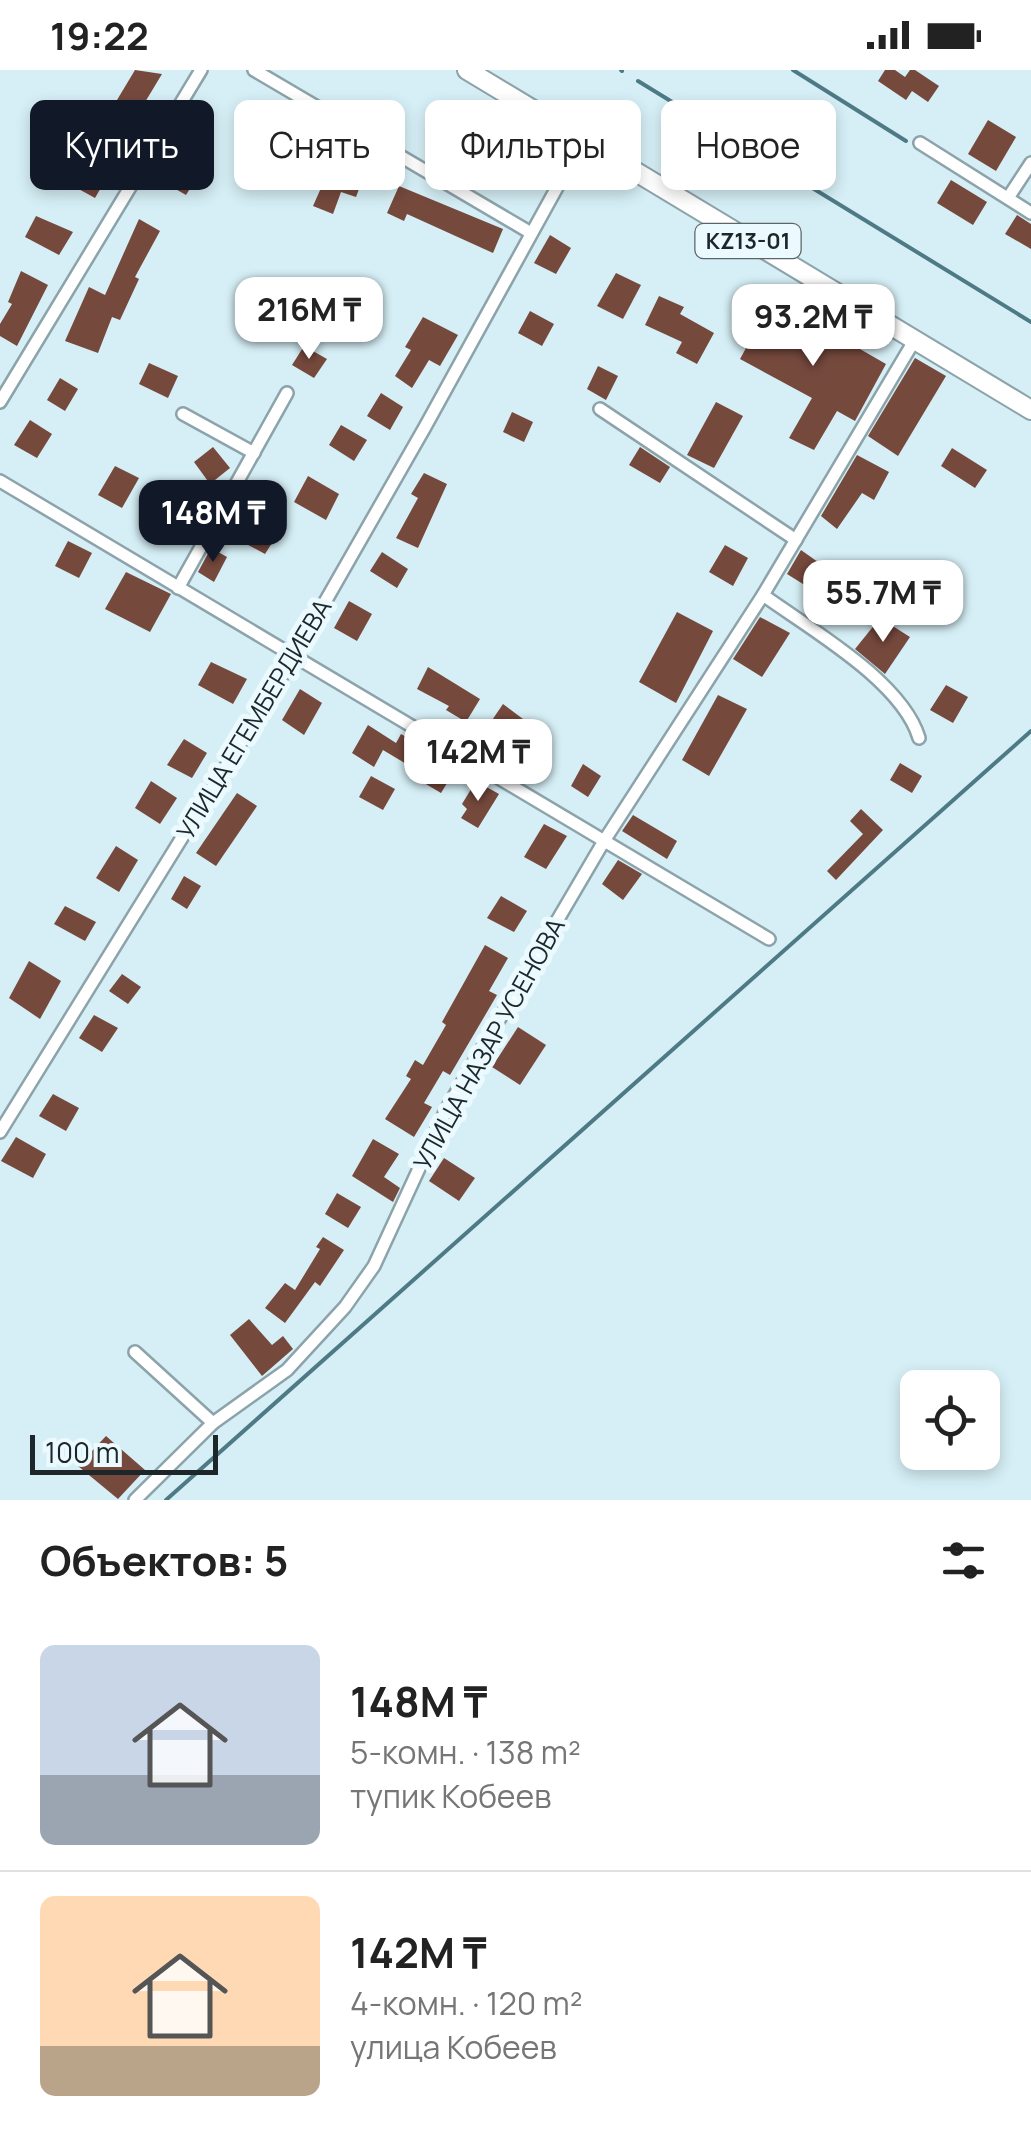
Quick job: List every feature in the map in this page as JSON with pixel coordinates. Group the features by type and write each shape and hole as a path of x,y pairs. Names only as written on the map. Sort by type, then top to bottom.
{"main road":[{"name":"KZ13-01","path":"467,70 515,100"},
{"name":"KZ13-01","path":"641,177 1031,410"}],"street":[{"path":"0,402 201,70"},
{"path":"254,70 531,234"},
{"path":"920,143 1031,213"},
{"path":"1008,198 1031,162"},
{"name":"УЛИЦА ЕГЕМБЕРДИЕВА","path":"0,1132 292,658 555,190"},
{"name":"УЛИЦА НАЗАР УСЕНОВА","path":"135,1500 214,1423 288,1370 346,1307 374,1266 446,1110 604,841 762,595 914,341"},
{"path":"178,588 287,393"},
{"path":"600,409 796,540"},
{"path":"184,414 254,453"},
{"path":"0,481 292,658 770,938"},
{"path":"762,595 867,671 913,718 919,738"},
{"path":"136,1352 214,1423"}],"building":[{"path":"135,70 162,74 146,100 117,100"},
{"path":"885,70 895,70 905,77 915,70 939,86 928,102 912,91 906,100 878,81"},
{"path":"988,120 1016,137 996,171 968,154"},
{"path":"951,180 987,202 973,225 937,203"},
{"path":"405,188 503,229 493,253 407,214 404,221 387,213 397,190"},
{"path":"80,190 100,190 95,198"},
{"path":"320,190 359,190 356,197 341,192 333,214 313,206"},
{"path":"1017,215 1031,224 1031,249 1005,234"},
{"path":"36,216 73,232 59,255 25,237"},
{"path":"139,219 160,231 135,277 139,279 120,320 112,317 98,353 65,341 89,287 105,295"},
{"path":"550,235 571,248 556,274 534,263"},
{"path":"21,271 48,285 17,346 0,336 0,324 12,304 8,302"},
{"path":"616,273 641,285 623,319 597,306"},
{"path":"659,296 684,307 680,314 714,333 697,364 676,353 682,342 645,325"},
{"path":"773,299 886,364 855,421 837,411 814,450 789,438 812,398 740,359"},
{"path":"530,311 554,324 542,346 518,333"},
{"path":"423,317 458,335 440,366 429,360 412,388 395,376 411,350 405,347"},
{"path":"304,346 327,359 314,378 292,365"},
{"path":"915,358 946,376 898,456 868,436"},
{"path":"149,363 178,376 168,398 139,384"},
{"path":"598,366 618,376 606,400 587,389"},
{"path":"60,378 78,389 65,411 47,400"},
{"path":"381,393 403,407 390,430 367,416"},
{"path":"716,402 743,416 714,468 687,455"},
{"path":"512,412 533,422 524,442 503,432"},
{"path":"30,420 52,434 37,458 14,445"},
{"path":"341,425 367,440 354,461 329,445"},
{"path":"213,447 230,468 210,484 194,462"},
{"path":"640,447 670,467 660,483 629,465"},
{"path":"952,448 987,470 975,488 941,466"},
{"path":"857,455 889,472 874,500 862,493 837,529 821,516"},
{"path":"115,466 139,478 122,508 98,495"},
{"path":"424,473 447,484 418,548 396,538 418,498 411,494"},
{"path":"308,476 339,494 326,520 294,502"},
{"path":"261,510 284,524 265,554 241,541"},
{"path":"68,541 92,553 79,578 55,566"},
{"path":"725,545 748,558 733,586 709,572"},
{"path":"211,548 227,557 214,582 198,572"},
{"path":"801,550 825,567 811,589 787,574"},
{"path":"382,552 408,569 397,588 370,571"},
{"path":"126,572 171,594 150,632 105,609"},
{"path":"349,601 372,614 357,641 334,628"},
{"path":"677,612 713,631 676,703 639,682"},
{"path":"760,617 790,633 762,677 733,659"},
{"path":"880,618 910,637 885,674 855,649"},
{"path":"211,662 247,679 233,704 198,685"},
{"path":"428,667 480,699 466,722 446,710 449,706 417,689"},
{"path":"946,685 968,697 953,723 930,710"},
{"path":"300,689 322,703 304,735 282,720"},
{"path":"718,695 747,709 709,776 682,760"},
{"path":"503,704 523,719 505,747 484,732"},
{"path":"368,725 396,743 401,734 423,746 417,757 452,775 441,793 419,780 423,774 383,750 374,767 352,753"},
{"path":"184,739 207,753 192,778 167,765"},
{"path":"900,763 922,776 912,793 890,780"},
{"path":"583,764 601,776 588,797 571,786"},
{"path":"371,776 395,789 383,810 359,797"},
{"path":"151,781 177,798 160,824 135,808"},
{"path":"476,781 499,794 478,828 461,818 467,809 462,804"},
{"path":"237,793 257,806 216,866 196,853"},
{"path":"861,809 883,830 836,880 827,871 863,834 850,821"},
{"path":"633,815 677,841 667,859 622,831"},
{"path":"544,824 567,836 546,869 524,857"},
{"path":"116,846 138,860 119,892 96,878"},
{"path":"618,860 642,874 623,900 602,884"},
{"path":"184,876 201,886 187,909 171,899"},
{"path":"501,896 527,911 514,932 487,918"},
{"path":"65,906 96,922 85,941 54,924"},
{"path":"485,945 508,958 489,991 497,995 450,1075 443,1071 424,1103 432,1107 414,1137 385,1119 411,1079 406,1076 415,1060 423,1065 446,1025 442,1022"},
{"path":"29,961 61,981 40,1019 9,998"},
{"path":"122,974 141,987 128,1004 109,991"},
{"path":"94,1015 118,1028 102,1052 79,1038"},
{"path":"518,1027 546,1045 520,1085 492,1067"},
{"path":"53,1094 79,1108 66,1131 39,1116"},
{"path":"16,1137 46,1154 33,1178 1,1161"},
{"path":"373,1139 399,1154 384,1177 400,1188 393,1202 352,1176"},
{"path":"444,1158 475,1178 459,1201 429,1181"},
{"path":"337,1193 361,1207 348,1228 325,1214"},
{"path":"323,1237 344,1250 320,1286 315,1282 285,1323 265,1308 285,1283 295,1290"},
{"path":"249,1319 272,1345 283,1336 293,1349 262,1376 230,1335"},
{"path":"106,1436 145,1470 118,1499 78,1466"}],"waterway":[{"path":"793,70 906,141"},
{"path":"638,81 1031,322"},
{"path":"166,1500 1031,731"}]}
